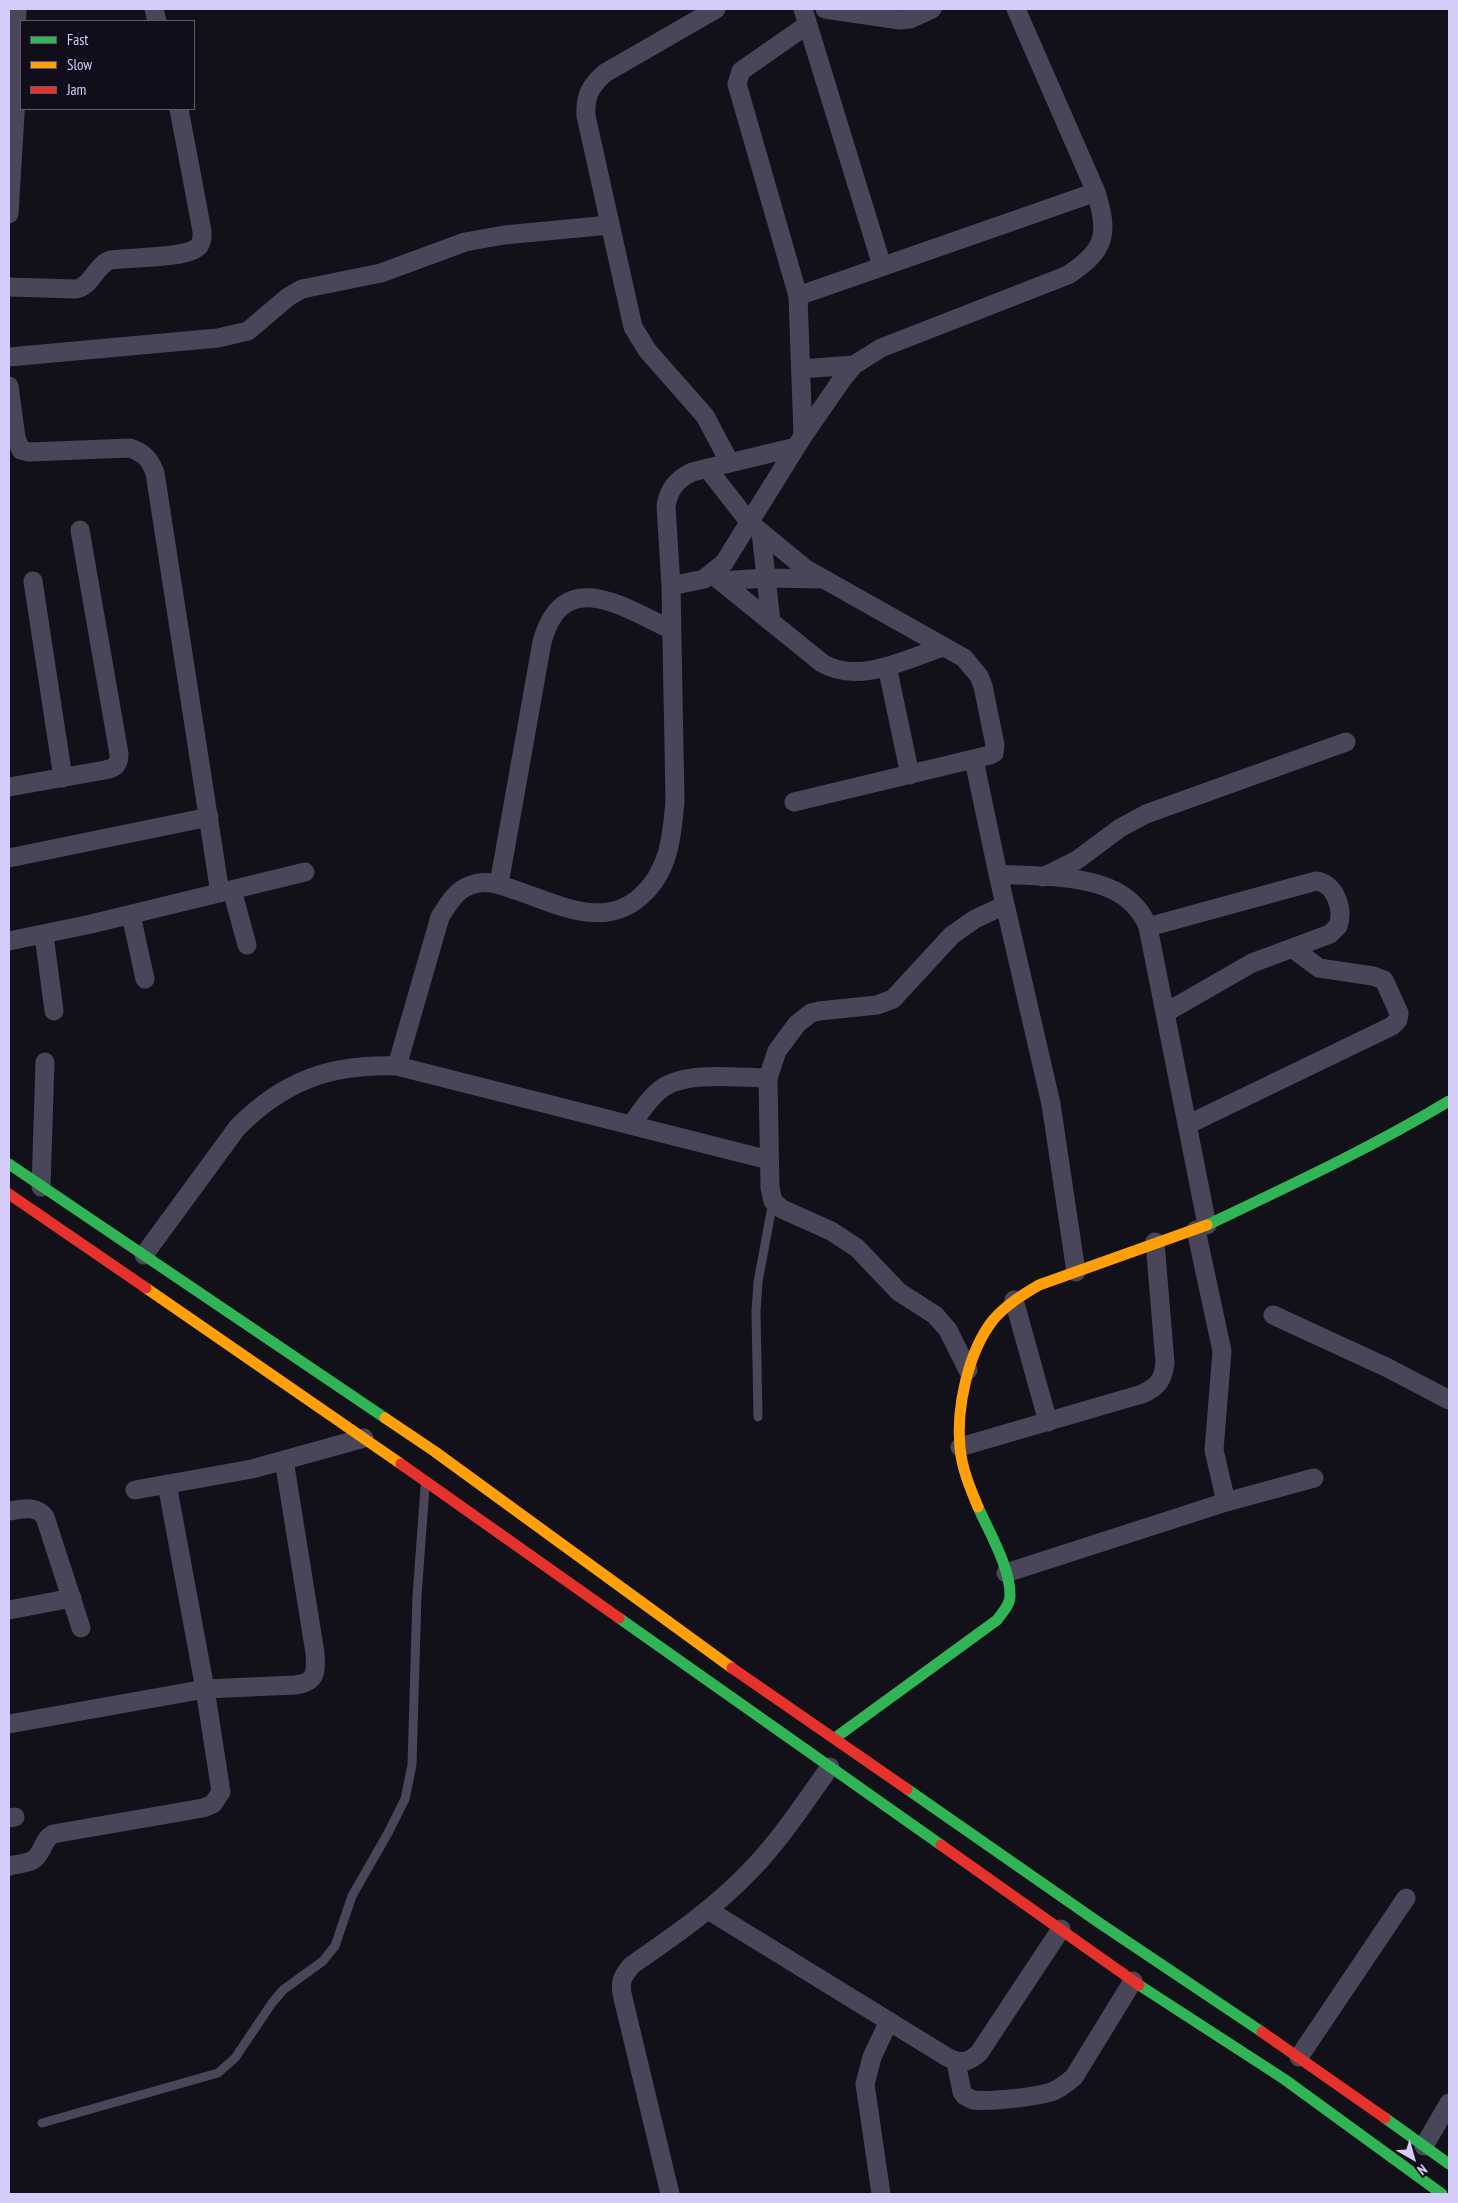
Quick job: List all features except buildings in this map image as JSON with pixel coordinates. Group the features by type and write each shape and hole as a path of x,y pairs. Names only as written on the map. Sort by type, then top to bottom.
{"main road":[{"path":"835,1738 997,1620 1005,1610 1010,1598 1006,1573 970,1488 963,1466 960,1446 961,1415 968,1370 981,1338 994,1319 1014,1300 1039,1285 1155,1242 1202,1228 1368,1146 1449,1100"},
{"path":"9,1164 434,1451 675,1628 1098,1922 1299,2057 1449,2164"},
{"path":"9,1194 364,1438 1013,1894 1133,1981 1284,2079 1442,2194"}],"street":[{"path":"9,214 13,39 17,9"},
{"path":"716,9 606,73 594,83 585,103 586,116 628,311 638,338 706,416 730,463"},
{"path":"825,9 900,20 910,19 932,9"},
{"path":"716,577 730,556 756,528 799,442 854,365 881,348 1068,275 1087,262 1097,250 1103,235 1104,223 1096,192 1016,9"},
{"path":"799,442 801,369 798,296 737,80 741,71 805,17 882,266"},
{"path":"9,287 80,288 90,280 102,265 110,260 184,254 199,247 202,241 202,231 179,110"},
{"path":"798,296 1096,192"},
{"path":"9,357 218,338 237,334 257,326 288,297 302,289 382,272 465,242 504,235 610,225"},
{"path":"801,369 854,365"},
{"path":"9,386 16,438 21,450 29,452 130,448 140,452 152,464 209,817 226,891 247,945"},
{"path":"398,1066 440,917 448,904 465,888 483,882 499,884 577,911 598,914 619,910 635,902 651,888 661,874 673,833 675,801 670,629 671,586 666,506 668,494 682,477 799,442"},
{"path":"707,468 756,528 806,569 964,658 973,667 984,686 996,749 990,755 794,802"},
{"path":"756,528 772,622"},
{"path":"9,787 112,768 119,760 80,530"},
{"path":"716,577 832,670 856,672 888,666 944,647"},
{"path":"671,586 716,577 824,579"},
{"path":"33,581 63,778"},
{"path":"499,884 542,642 551,616 568,601 586,596 600,598 670,629"},
{"path":"888,666 910,775"},
{"path":"1042,877 1077,860 1120,828 1139,818 1346,742"},
{"path":"974,760 1051,1104 1076,1272"},
{"path":"9,858 209,817"},
{"path":"9,941 131,915 304,872"},
{"path":"998,874 1088,881 1108,887 1126,897 1136,906 1143,914 1148,927 1187,1125 1222,1351 1214,1450 1226,1502"},
{"path":"1148,927 1308,882 1322,881 1330,887 1336,897 1340,912 1338,926 1330,934 1252,963 1165,1013"},
{"path":"968,1370 948,1330 936,1315 899,1292 857,1248 831,1231 782,1209 773,1201 770,1188 768,1078 773,1060 782,1042 805,1018 819,1011 876,1005 893,1000 952,935 975,919 1005,905"},
{"path":"131,915 145,979"},
{"path":"44,935 54,1011"},
{"path":"1187,1125 1392,1026 1398,1020 1399,1013 1384,980 1373,976 1319,968 1292,948"},
{"path":"42,1187 45,1062"},
{"path":"144,1255 237,1128 255,1110 277,1094 305,1080 340,1069 367,1065 398,1066 770,1160"},
{"path":"631,1125 655,1094 674,1082 698,1078 768,1078"},
{"path":"960,1446 1142,1394 1160,1383 1164,1375 1165,1363 1155,1242"},
{"path":"1014,1300 1048,1422"},
{"path":"1273,1315 1388,1368 1449,1400"},
{"path":"135,1490 252,1469 364,1438"},
{"path":"9,1724 205,1689 302,1684 312,1678 315,1674 315,1653 284,1460"},
{"path":"1006,1573 1226,1502 1314,1478"},
{"path":"9,1866 33,1860 40,1853 47,1838 53,1834 202,1808 213,1804 222,1792 167,1484"},
{"path":"9,1511 34,1509 39,1510 45,1517 81,1628"},
{"path":"9,1610 72,1598"},
{"path":"670,2194 622,1998 621,1980 624,1973 632,1965 708,1910 752,1869 830,1767"},
{"path":"1299,2057 1406,1898"},
{"path":"708,1910 956,2062 963,2063 971,2060 979,2053 1061,1929"},
{"path":"956,2062 960,2088 965,2096 973,2100 1052,2092 1074,2077 1133,1981"},
{"path":"881,2194 865,2084 872,2057 889,2021"},
{"path":"1424,2146 1449,2103"}],"lane":[{"path":"758,1417 757,1292 773,1201"},
{"path":"42,2123 218,2073 235,2058 283,1990 323,1961 334,1946 352,1896 405,1799 412,1765 417,1596 426,1482"}],"traffic: fast":[{"path":"1207,1225 1360,1151 1449,1101"},
{"path":"9,1164 385,1418"},
{"path":"835,1738 997,1620 1009,1603 1007,1574 978,1507"},
{"path":"619,1618 941,1845"},
{"path":"907,1789 1098,1922 1262,2032"},
{"path":"1139,1985 1284,2079 1442,2194"},
{"path":"1385,2118 1449,2164"}],"traffic: slow":[{"path":"978,1507 961,1456 960,1416 962,1398 971,1364 984,1333 993,1320 1009,1305 1039,1285 1207,1225"},
{"path":"146,1288 401,1464"},
{"path":"385,1418 434,1451 732,1668"}],"traffic: jam":[{"path":"9,1194 146,1288"},
{"path":"401,1464 619,1618"},
{"path":"732,1668 907,1789"},
{"path":"941,1845 1139,1985"},
{"path":"1262,2032 1385,2118"}]}
